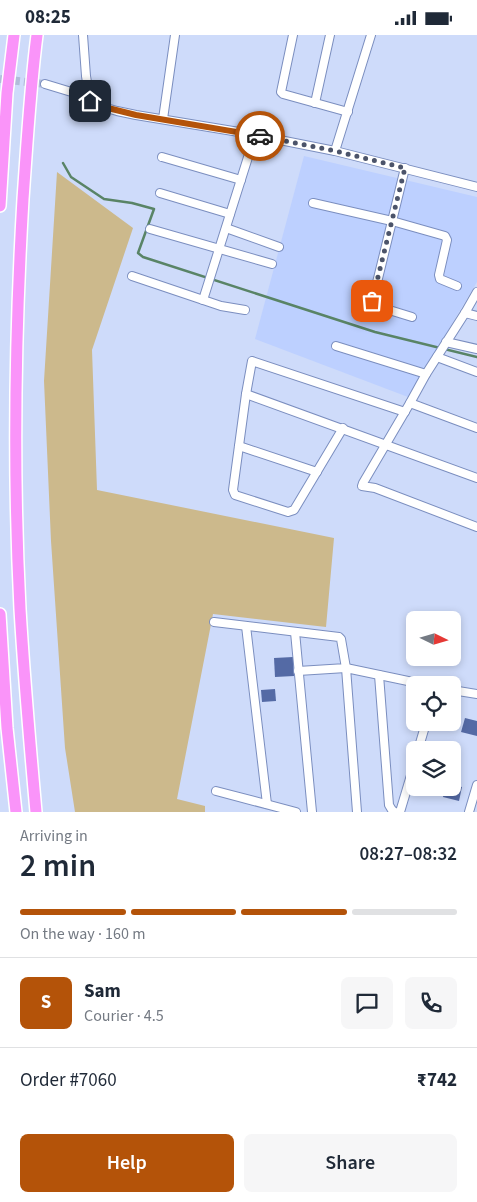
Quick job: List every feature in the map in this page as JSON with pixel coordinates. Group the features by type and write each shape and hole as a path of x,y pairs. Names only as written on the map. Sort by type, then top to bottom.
{"highway":[{"path":"0,206 7,93 14,35"},
{"path":"36,812 20,609 15,439 20,250 37,35"},
{"path":"0,614 4,727 16,812"}],"street":[{"path":"83,35 90,101"},
{"path":"164,119 175,35"},
{"path":"293,35 281,92 348,112"},
{"path":"315,103 330,35"},
{"path":"335,151 372,35"},
{"path":"45,85 78,95 96,105 117,111 335,151 477,187"},
{"path":"203,300 255,135"},
{"path":"162,157 241,180"},
{"path":"405,168 372,303 373,305 412,317"},
{"path":"160,193 230,214"},
{"path":"313,203 392,221 445,236 447,241 438,275 440,279 457,286"},
{"path":"226,228 279,247"},
{"path":"150,229 272,264"},
{"path":"132,277 221,306 245,310"},
{"path":"477,292 426,373 362,486 375,488 477,527"},
{"path":"465,313 477,315"},
{"path":"446,342 477,349"},
{"path":"336,346 426,373"},
{"path":"437,357 477,372"},
{"path":"343,428 291,512 235,495 233,490 252,361 405,412"},
{"path":"246,394 477,478"},
{"path":"410,403 477,428"},
{"path":"239,446 317,472"},
{"path":"214,622 339,637 342,639 357,812"},
{"path":"246,626 267,804"},
{"path":"294,632 312,812"},
{"path":"298,671 346,668 406,681"},
{"path":"379,675 389,805 395,812"},
{"path":"461,691 477,694"},
{"path":"469,812 477,785"},
{"path":"216,791 296,812"},
{"path":"400,812 406,792"}],"shaded area":[{"path":"304,156 477,197 477,282 408,397 255,339"},
{"path":"57,172 133,228 92,350 97,490 334,538 326,627 213,614 177,799 205,806 205,812 75,812 65,748 51,541 44,381"}],"building":[{"path":"293,657 294,676 275,677 274,658"},
{"path":"275,689 276,701 262,702 261,690"},
{"path":"465,718 477,721 477,736 461,732"},
{"path":"443,796 460,796 459,801"}],"waterway":[{"path":"63,163 71,177 104,199 132,203 154,209 138,253 143,257 375,332 477,357"}],"tunnel":[{"path":"0,79 45,84"}],"way so far":[{"path":"260,136 335,151 405,168 372,301"}],"route":[{"path":"90,101 96,105 136,115 260,136"}]}
